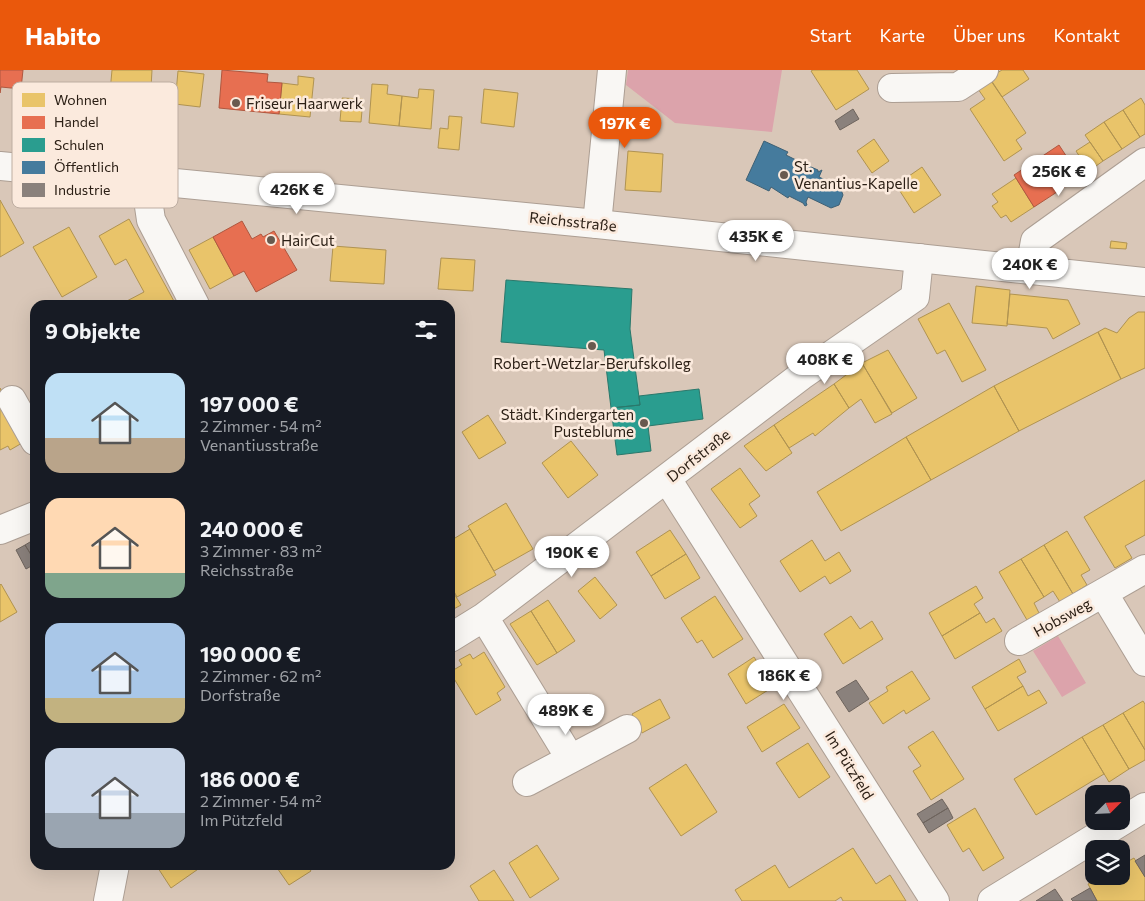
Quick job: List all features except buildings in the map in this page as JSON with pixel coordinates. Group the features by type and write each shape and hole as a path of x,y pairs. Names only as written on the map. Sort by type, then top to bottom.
{"street":[{"path":"597,224 612,70"},
{"path":"892,88 958,87 984,70"},
{"path":"1030,269 1034,241 1145,162"},
{"name":"Reichsstraße","path":"178,182 597,224 1145,282"},
{"path":"149,208 151,220 192,300"},
{"name":"Dorfstraße","path":"455,635 484,617 801,376 915,297 918,258"},
{"path":"12,400 30,433"},
{"name":"Im Pützfeld","path":"667,479 935,901"},
{"path":"0,530 30,518"},
{"name":"Hobsweg","path":"1020,641 1145,569"},
{"name":"Hobsweg","path":"1104,594 1145,662"},
{"path":"484,617 570,758"},
{"path":"527,782 626,729"},
{"path":"992,901 1145,807"},
{"path":"108,901 114,870"}],"shaded area":[{"path":"628,70 782,70 772,132 675,123 626,85"},
{"path":"1058,636 1086,683 1062,697 1033,651"}],"place":[{"name":"Friseur Haarwerk","path":"236,103"},
{"name":"St. Venantius-Kapelle","path":"784,175"},
{"name":"HairCut","path":"271,240"},
{"name":"Robert-Wetzlar-Berufskolleg","path":"592,346"},
{"name":"Städt. Kindergarten Pusteblume","path":"644,423"}]}
